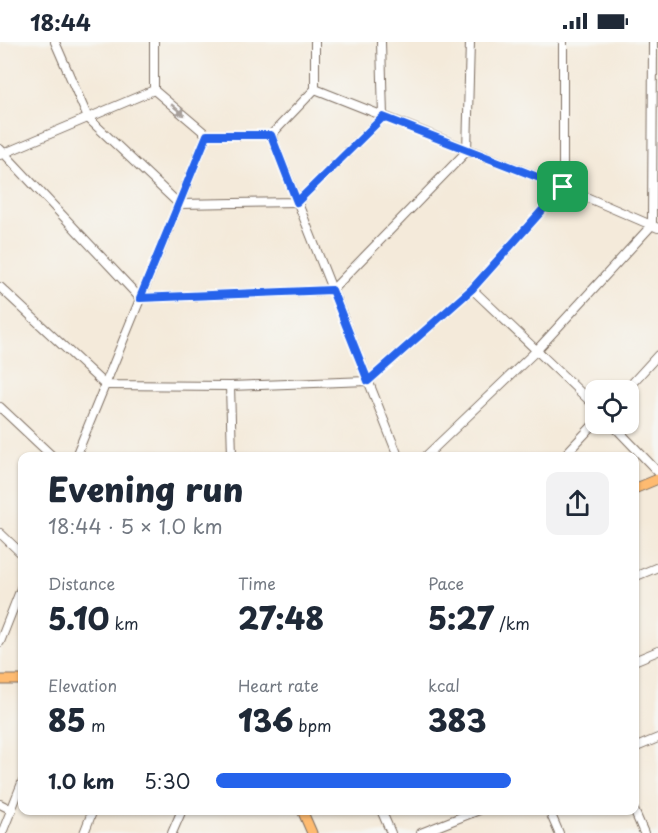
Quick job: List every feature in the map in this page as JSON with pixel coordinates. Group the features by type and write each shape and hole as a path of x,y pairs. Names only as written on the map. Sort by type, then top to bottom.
{"main road":[{"path":"639,487 658,479"},
{"path":"0,680 18,680"},
{"path":"304,815 312,833"}],"street":[{"path":"55,42 87,118 179,204 297,202 383,117 381,42"},
{"path":"154,42 154,90 207,135 271,135 315,89 315,42"},
{"path":"154,90 1,152 140,298 332,290 467,150 470,42"},
{"path":"1,291 105,385 230,386 368,381 472,289 563,187 563,42"},
{"path":"430,452 536,351 655,226 656,59 653,42"},
{"path":"315,89 655,226"},
{"path":"78,452 207,135"},
{"path":"271,135 396,452"},
{"path":"472,289 585,397"},
{"path":"635,380 658,355"},
{"path":"230,386 232,452"},
{"path":"0,407 48,452"},
{"path":"568,452 585,434"},
{"path":"622,434 639,452"},
{"path":"639,452 658,472"},
{"path":"0,533 18,550"},
{"path":"639,575 658,567"},
{"path":"0,642 18,596"},
{"path":"639,660 658,651"},
{"path":"639,746 658,738"},
{"path":"2,833 18,794"},
{"path":"0,804 12,810"},
{"path":"84,833 91,815"},
{"path":"172,833 180,815"},
{"path":"383,815 391,833"},
{"path":"421,833 460,815"},
{"path":"551,815 559,833"},
{"path":"636,815 644,833"}],"route":[{"path":"383,117 563,187 472,289 368,381 332,290 140,298 207,135 271,135 297,202 383,117"}]}
